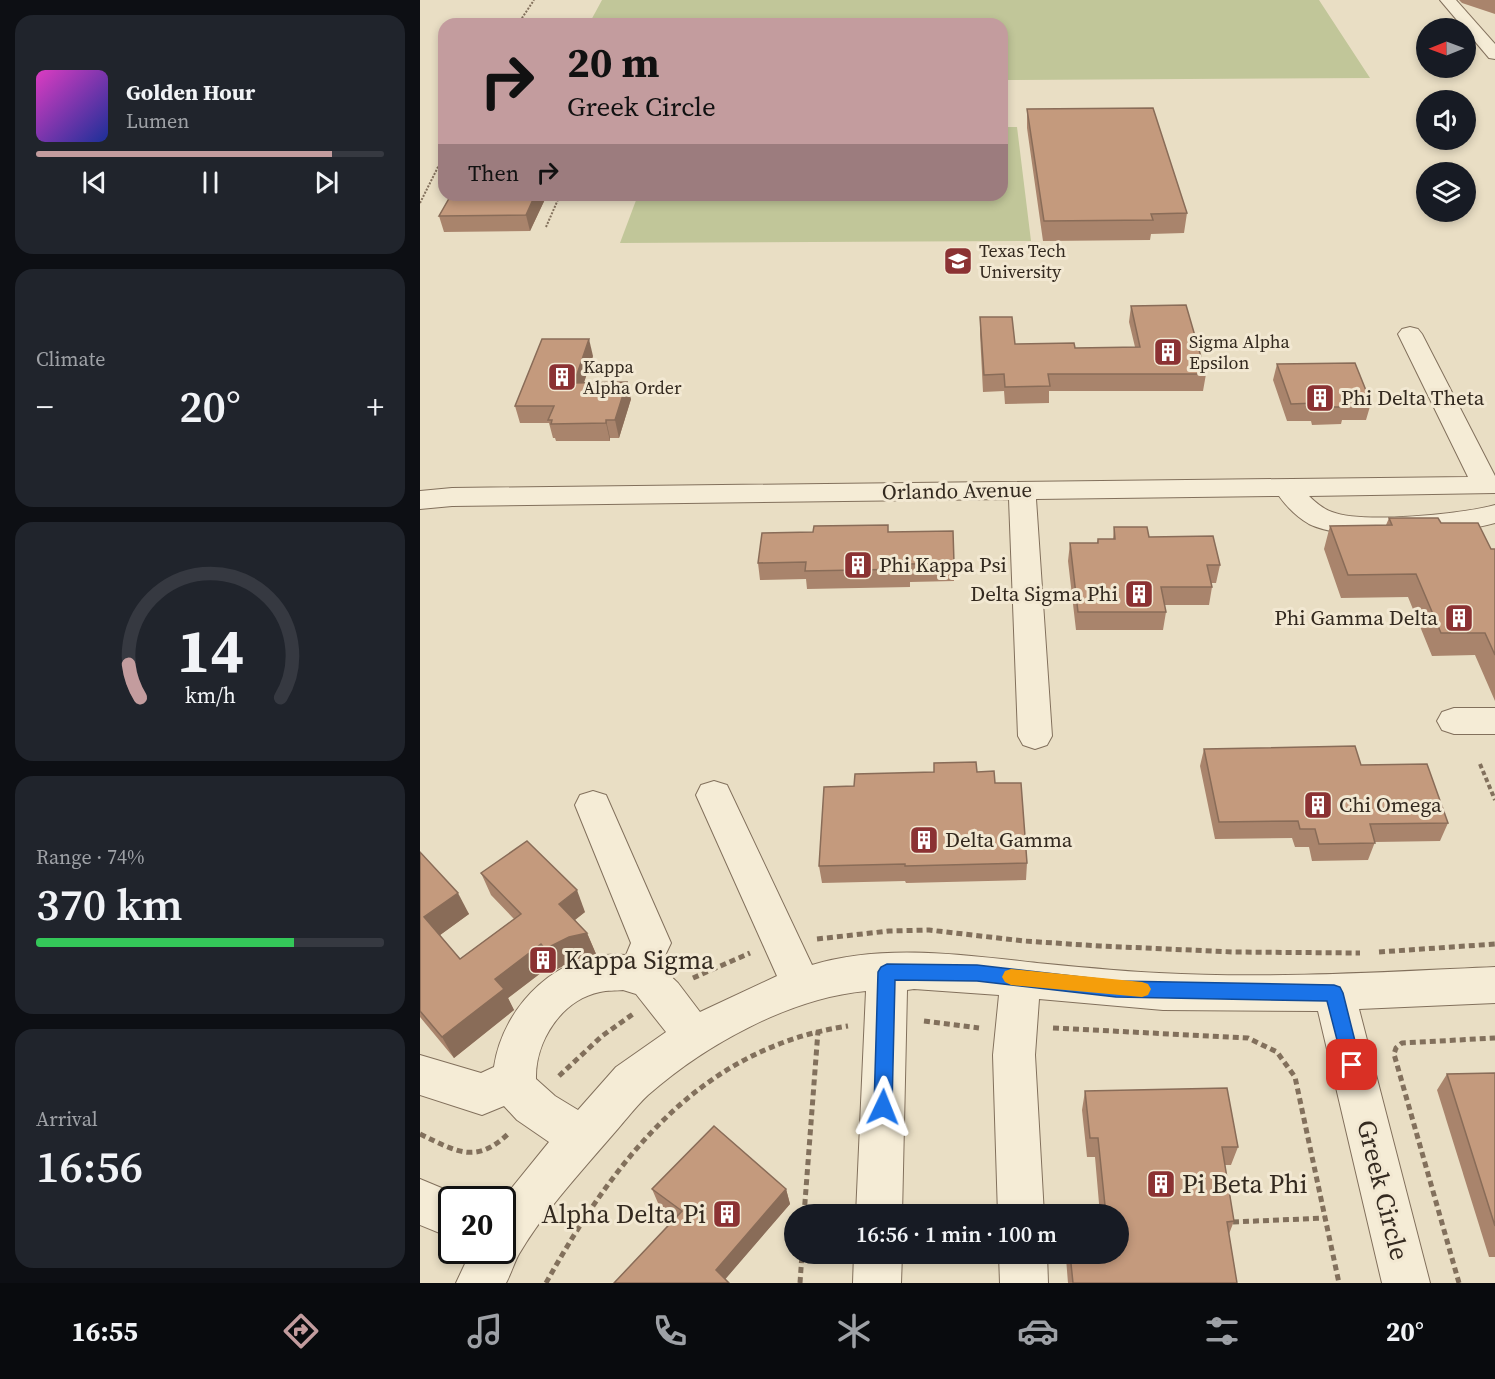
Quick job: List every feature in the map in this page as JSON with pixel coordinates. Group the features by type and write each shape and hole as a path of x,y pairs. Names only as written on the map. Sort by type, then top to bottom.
{"street":[{"path":"1448,0 1495,54"},
{"path":"1410,334 1491,485"},
{"name":"Orlando Avenue","path":"420,500 452,496 1491,485"},
{"path":"1286,487 1307,512 1332,522 1381,525 1437,523 1495,514"},
{"path":"1022,490 1035,736"},
{"path":"1454,722 1495,721"},
{"path":"714,795 802,987"},
{"path":"593,805 651,943 636,976"},
{"path":"582,1137 533,1104 518,1091 514,1079 516,1051 530,1020 559,992 586,976 617,972 646,978 663,995 695,1038"},
{"path":"879,1204 887,972"},
{"path":"516,1222 582,1137 634,1079 719,1021 790,990 844,975 887,972 977,973 1116,989 1334,993 1495,985"},
{"path":"1021,978 1014,1055 1021,1204"},
{"name":"Greek Circle","path":"1334,993 1406,1283"},
{"path":"420,1075 482,1094 514,1079"},
{"path":"420,1202 438,1209"},
{"path":"480,1283 490,1264"},
{"path":"877,1283 878,1264"},
{"path":"1023,1264 1024,1283"}],"path":[{"path":"522,18 534,0"},
{"path":"420,203 438,167"},
{"path":"546,227 557,201"},
{"path":"1480,764 1495,800"},
{"path":"805,1204 818,1031"},
{"path":"1459,1283 1394,1054 1396,1048 1402,1043 1495,1038"},
{"path":"1295,1077 1339,1283"},
{"path":"1233,1222 1325,1218"},
{"path":"800,1283 801,1264"}],"green space":[{"path":"602,0 1319,0 1370,78 1008,80 1008,18 592,18"},
{"path":"1008,127 1017,127 1031,241 620,243 636,201 1008,201"}],"building":[{"path":"1153,108 1187,213 1151,214 1153,220 1044,221 1027,109"},
{"path":"448,201 532,201 526,215 439,216"},
{"path":"1186,305 1206,374 1048,374 1050,386 1005,387 1004,374 984,375 980,317 1012,317 1015,344 1074,343 1075,348 1140,347 1131,306"},
{"path":"542,339 589,339 574,383 627,382 615,420 606,420 606,423 551,424 552,420 548,420 554,406 515,406"},
{"path":"1355,363 1371,403 1344,403 1345,407 1317,407 1315,403 1291,404 1277,364"},
{"name":"Phi Gamma Delta","path":"1389,518 1438,518 1441,523 1478,523 1491,549 1495,549 1495,655 1485,633 1441,633 1416,574 1348,575 1330,526 1392,525"},
{"path":"888,525 888,532 953,531 954,563 910,564 910,569 805,571 806,562 758,563 762,533 813,532 814,526"},
{"name":"Delta Sigma Phi","path":"1114,527 1147,527 1149,537 1213,536 1220,565 1207,565 1212,587 1161,587 1166,612 1078,612 1070,543 1098,543 1098,539 1115,539"},
{"name":"Chi Omega","path":"1355,746 1361,765 1427,764 1448,823 1370,824 1375,843 1319,844 1315,829 1300,829 1298,821 1219,822 1204,749"},
{"name":"Delta Gamma","path":"976,762 977,772 994,771 995,783 1021,783 1027,863 819,866 824,787 854,786 855,774 934,772 934,763"},
{"name":"Kappa Sigma","path":"527,841 577,890 559,904 587,933 569,937 545,949 541,944 495,979 504,989 442,1037 420,1011 420,852 458,893 424,917 460,959 521,914 481,873"},
{"path":"1495,1073 1495,1226 1447,1074"},
{"name":"Pi Beta Phi","path":"1227,1088 1238,1147 1222,1147 1234,1221 1227,1222 1237,1283 1073,1283 1071,1264 1129,1264 1129,1204 1105,1204 1098,1138 1090,1138 1085,1091"},
{"name":"Alpha Delta Pi","path":"714,1126 786,1189 716,1270 729,1283 614,1283 682,1211 652,1189"}],"slow traffic":[{"path":"1011,977 1116,989 1142,989"}],"place":[{"name":"Texas Tech University","path":"958,261"},
{"name":"Sigma Alpha Epsilon","path":"1168,352"},
{"name":"Kappa Alpha Order","path":"562,377"},
{"name":"Phi Delta Theta","path":"1320,398"},
{"name":"Phi Kappa Psi","path":"858,565"},
{"name":"Delta Sigma Phi","path":"1139,594"},
{"name":"Phi Gamma Delta","path":"1459,618"},
{"name":"Chi Omega","path":"1318,805"},
{"name":"Delta Gamma","path":"924,840"},
{"name":"Kappa Sigma","path":"543,960"},
{"name":"Pi Beta Phi","path":"1161,1184"},
{"name":"Alpha Delta Pi","path":"727,1214"}],"route":[{"path":"883,1107 887,972 977,973 1116,989 1334,993 1352,1065"}]}
